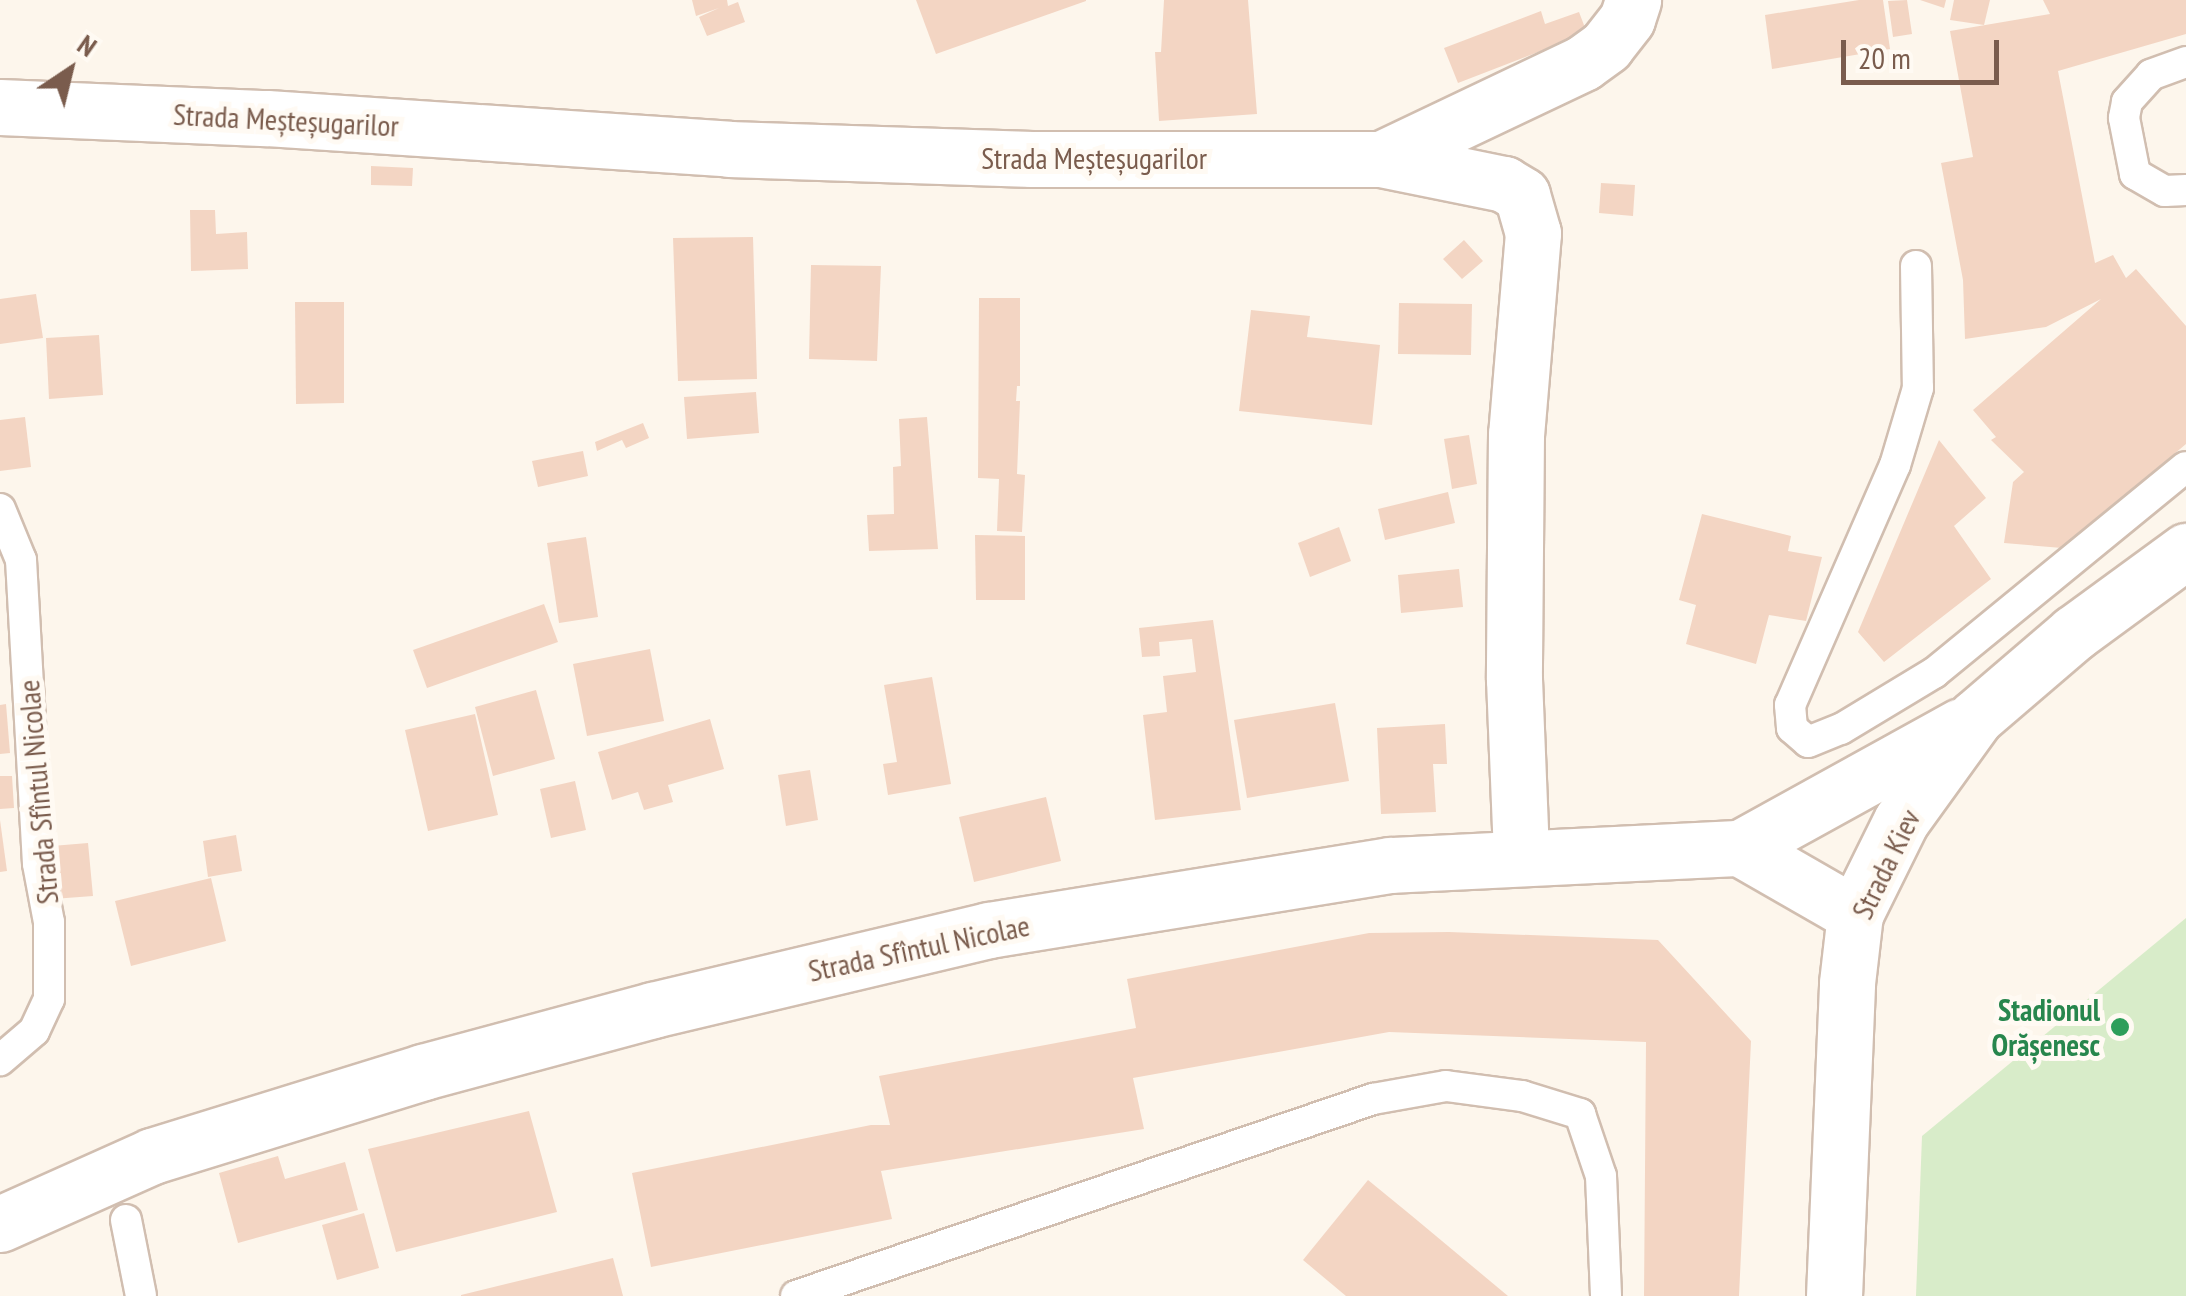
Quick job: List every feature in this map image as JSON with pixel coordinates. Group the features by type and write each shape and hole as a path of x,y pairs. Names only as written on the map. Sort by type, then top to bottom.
{"street":[{"path":"1381,159 1583,62 1606,46 1627,19 1633,0"},
{"name":"Strada Meșteșugarilor","path":"0,106 266,118 767,150 1032,159 1381,159 1504,184 1522,195 1529,212 1532,251 1516,434 1514,679 1521,856"},
{"name":"Strada Kiev","path":"1834,1296 1847,984 1855,914 1901,821 1976,717 2074,633 2186,551"},
{"path":"1740,848 1976,717"},
{"path":"1740,848 1855,914"},
{"name":"Strada Sfîntul Nicolae","path":"0,1224 152,1156 423,1072 653,1010 990,930 1390,865 1740,848"}],"lane":[{"path":"2186,62 2150,76 2127,102 2124,118 2135,174 2165,191 2186,190"},
{"path":"1916,266 1918,388 1896,464 1790,705 1792,728 1808,742 1842,729 1934,673 2186,467"},
{"name":"Strada Sfîntul Nicolae","path":"0,509 20,560 38,864 49,922 50,999 34,1031 0,1060"},
{"path":"796,1296 1373,1099 1446,1086 1522,1096 1580,1114 1601,1176 1606,1296"},
{"path":"126,1220 140,1296"}],"green space":[{"name":"Stadionul Orășenesc","path":"2186,918 2186,1296 1916,1296 1922,1136"}],"building":[{"path":"692,0 727,0 728,6 738,2 745,22 707,36 699,17 719,8 696,16"},
{"path":"916,0 1086,0 1086,1 936,54"},
{"path":"1164,0 1248,0 1257,114 1159,121 1155,52 1161,52"},
{"path":"1859,0 1883,0 1890,49 1772,69 1765,15"},
{"path":"1907,0 1912,34 1893,37 1888,1"},
{"path":"1920,0 1946,0 1944,8"},
{"path":"1954,0 1990,0 1984,25 1950,20"},
{"path":"2043,0 2186,0 2186,34 2058,71 2095,263 2113,255 2126,278 2136,269 2186,326 2186,444 2062,548 2004,543 2013,482 2024,472 1991,440 1996,437 1973,410 2101,299 2046,327 1965,339 1963,280 1941,163 1973,157 1950,31 2050,14"},
{"path":"1541,11 1545,24 1579,12 1587,33 1458,83 1444,48"},
{"path":"371,166 413,168 412,186 371,185"},
{"path":"1601,183 1635,185 1633,216 1599,213"},
{"path":"190,210 215,210 216,234 247,232 248,269 191,271"},
{"path":"753,237 757,379 678,381 673,238"},
{"path":"1464,240 1483,261 1462,279 1443,259"},
{"path":"811,265 881,266 877,361 809,359"},
{"path":"36,294 43,338 0,344 0,299"},
{"path":"979,298 1020,298 1020,386 1016,401 1020,401 1017,474 1025,475 1022,532 997,531 999,479 978,478"},
{"path":"295,302 344,302 344,403 296,404"},
{"path":"1399,303 1472,304 1471,355 1398,354"},
{"path":"1251,310 1310,316 1307,337 1380,345 1372,425 1239,411"},
{"path":"99,335 103,395 49,399 46,338"},
{"path":"756,392 759,433 687,439 684,397"},
{"path":"25,417 31,467 0,471 0,420"},
{"path":"927,417 938,549 869,551 867,515 894,514 893,467 901,466 899,419"},
{"path":"643,423 649,438 626,448 622,440 597,451 595,442"},
{"path":"1469,435 1477,484 1452,489 1444,439"},
{"path":"1939,440 1986,498 1954,526 1991,579 1884,662 1858,632"},
{"path":"583,451 588,476 538,487 532,461"},
{"path":"1448,492 1455,523 1385,540 1378,509"},
{"path":"1702,514 1791,536 1788,551 1822,557 1806,621 1769,615 1756,664 1686,644 1696,605 1679,600"},
{"path":"1339,527 1351,561 1310,577 1298,543"},
{"path":"975,535 1025,536 1025,600 976,600"},
{"path":"586,537 598,617 559,623 547,543"},
{"path":"1459,569 1463,607 1401,613 1398,575"},
{"path":"544,604 558,642 427,688 413,650"},
{"path":"1213,620 1241,810 1155,820 1143,715 1167,712 1163,676 1196,672 1192,639 1159,642 1160,656 1142,657 1139,628"},
{"path":"650,649 664,721 587,736 573,664"},
{"path":"932,677 951,784 888,795 883,764 897,762 884,685"},
{"path":"536,690 555,759 493,776 475,707"},
{"path":"1335,703 1349,781 1247,798 1234,720"},
{"path":"6,704 10,753 0,754 0,705"},
{"path":"475,714 498,815 428,831 405,730"},
{"path":"710,719 724,769 668,785 673,802 644,810 638,792 612,800 598,752"},
{"path":"1445,724 1447,764 1433,764 1436,812 1381,814 1377,728"},
{"path":"810,770 818,820 786,826 778,775"},
{"path":"0,776 12,776 14,808 0,809"},
{"path":"575,781 586,830 551,838 540,789"},
{"path":"1046,797 1061,861 974,882 959,817"},
{"path":"0,820 7,871 0,872"},
{"path":"236,835 242,871 208,877 203,841"},
{"path":"88,843 93,896 53,899 52,846"},
{"path":"211,878 226,941 131,966 115,901"},
{"path":"1369,933 1658,940 1751,1041 1739,1296 1644,1296 1646,1042 1389,1032 1133,1078 1144,1129 881,1171 892,1219 651,1267 632,1173 871,1125 890,1125 879,1076 1136,1028 1127,979"},
{"path":"529,1111 557,1212 396,1252 368,1149"},
{"path":"278,1156 285,1179 345,1162 358,1210 238,1243 219,1173"},
{"path":"1368,1180 1508,1296 1346,1296 1303,1260"},
{"path":"364,1213 379,1268 337,1280 322,1225"},
{"path":"613,1258 623,1296 461,1296 461,1295"}],"place":[{"name":"Stadionul Orășenesc","path":"2120,1027"}]}
